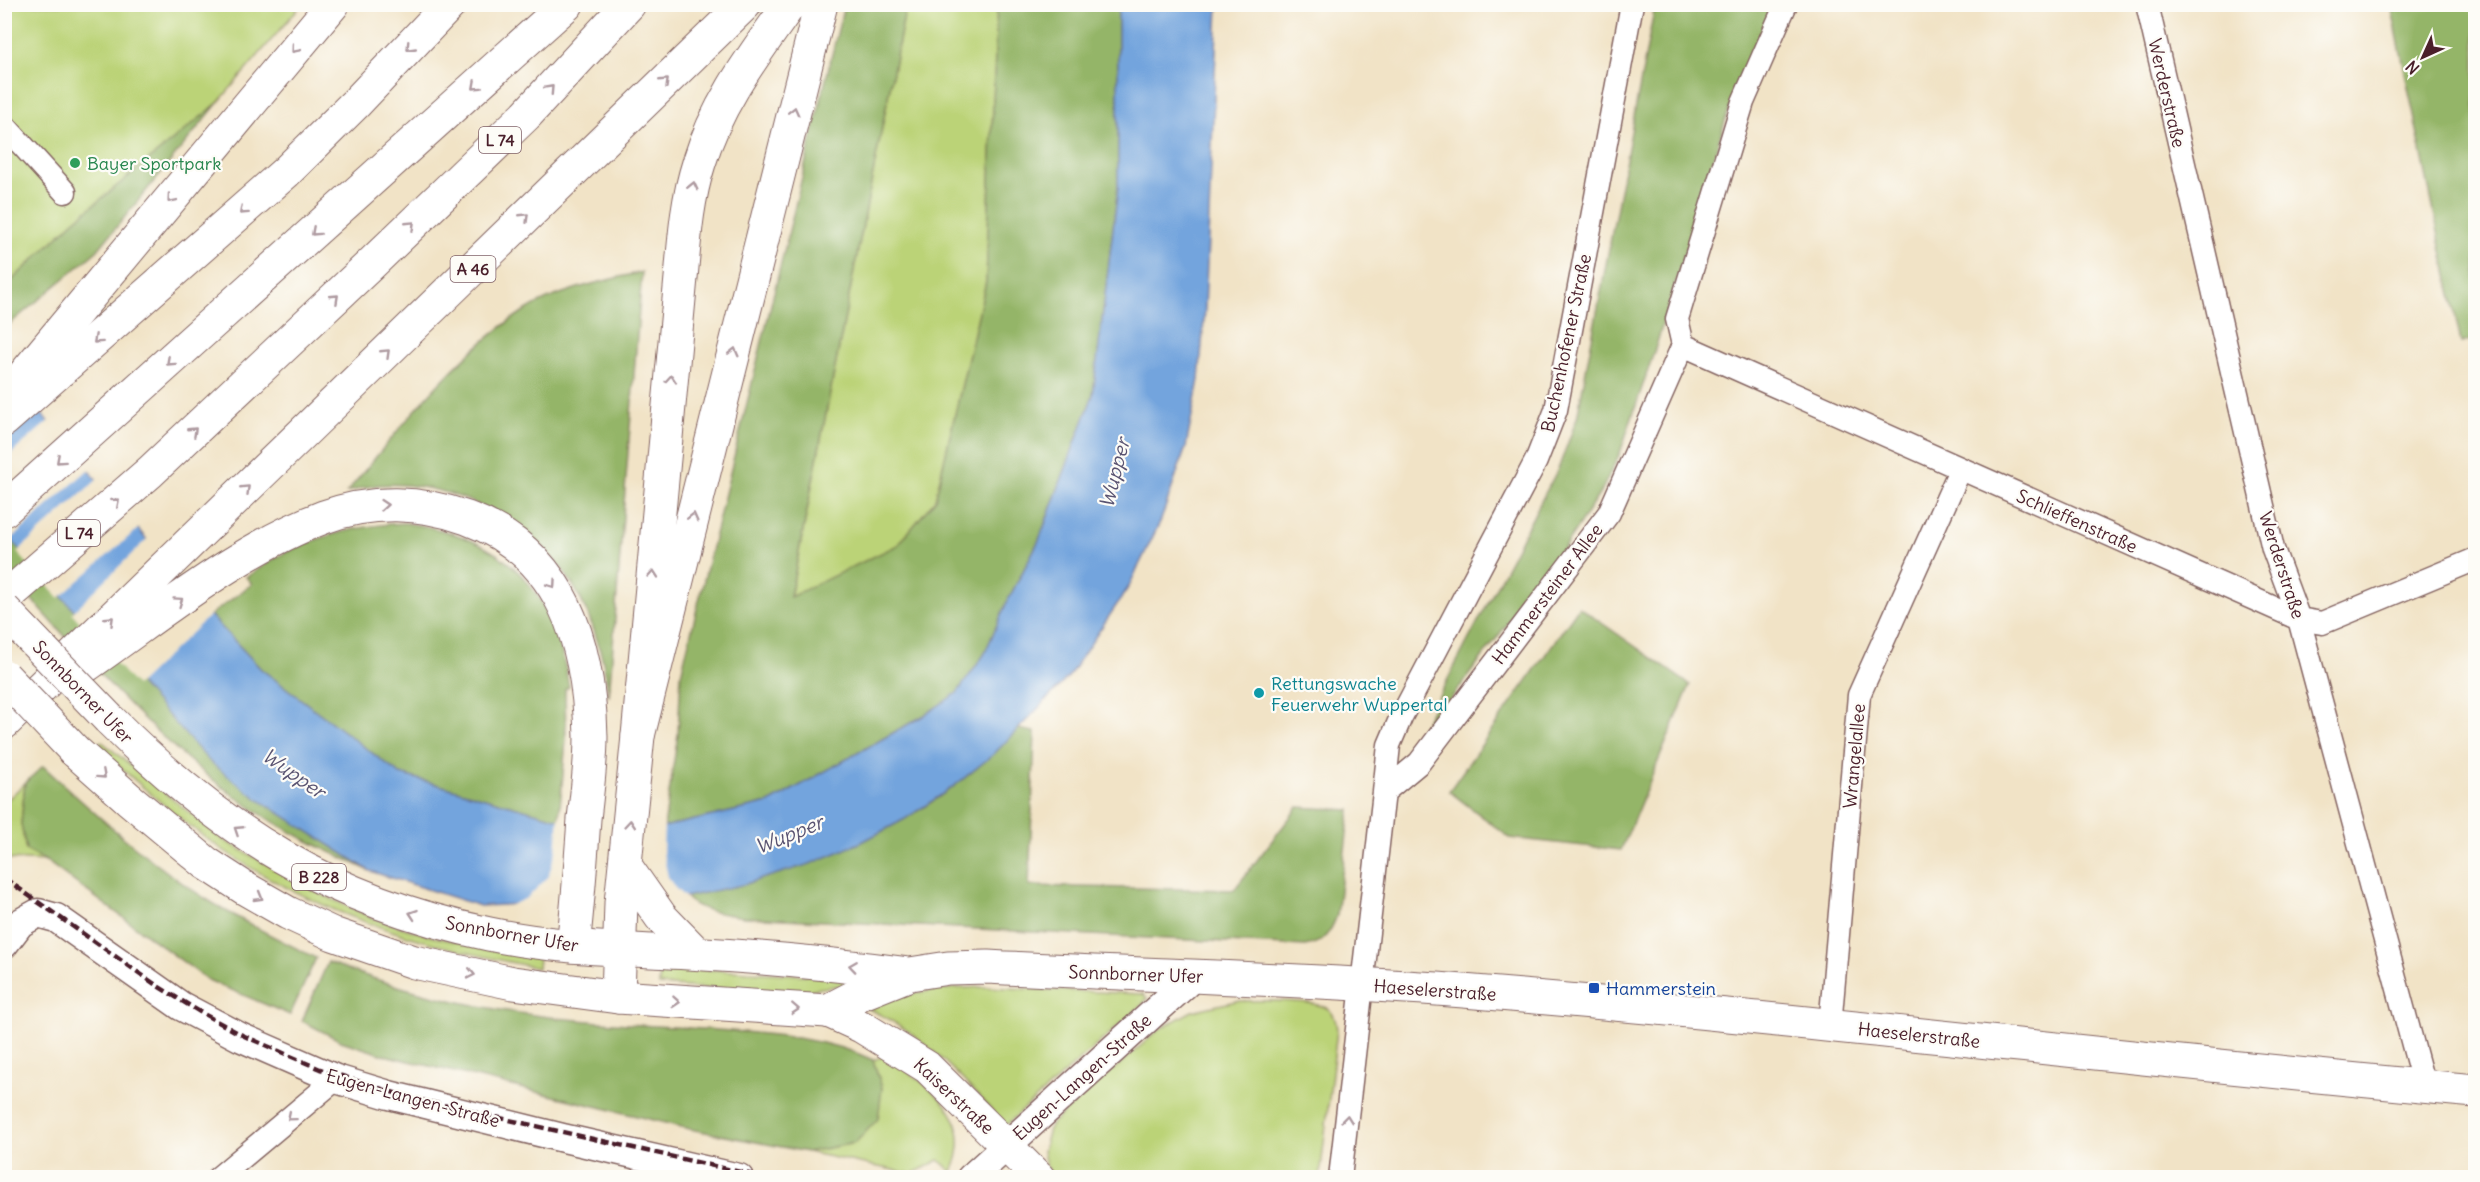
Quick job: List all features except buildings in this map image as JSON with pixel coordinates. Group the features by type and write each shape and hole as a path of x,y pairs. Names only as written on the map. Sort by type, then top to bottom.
{"main road":[{"path":"4,420 52,363 333,4"},
{"path":"4,399 52,363 286,172 357,102 450,4"},
{"path":"4,510 567,4"},
{"name":"L 74","path":"6,601 150,472 526,115 629,4"},
{"path":"618,997 621,950 636,903 626,867 682,267 691,194 698,163 722,106 790,4"},
{"path":"638,736 820,4"},
{"name":"A 46","path":"6,722 74,665 204,530 743,6"},
{"path":"74,665 234,563 276,539 327,516 388,504 417,504 446,510 494,530 518,546 539,566 570,615 583,652 589,693 591,739 570,991"},
{"name":"Sonnborner Ufer","path":"6,601 109,719 160,769 230,825 272,852 364,897 423,918 491,934 573,946 836,963 910,974"},
{"name":"B 228","path":"4,676 75,751 206,863 288,913 353,942 414,962 513,983 618,997 828,1011"},
{"path":"636,903 661,917 696,953"},
{"name":"Sonnborner Ufer","path":"828,1011 860,994 910,974 948,968 988,967 1361,985"},
{"name":"Haeselerstraße","path":"1361,985 1436,989 1830,1026 2475,1091"},
{"name":"Kaiserstraße","path":"828,1011 862,1027 927,1067 1039,1178"}],"street":[{"name":"Buchenhofener Straße","path":"1384,792 1389,745 1401,717 1549,433 1556,410 1632,4"},
{"path":"1683,345 1677,319 1743,102 1785,4"},
{"name":"Werderstraße","path":"2146,4 2273,549 2299,619 2424,1086"},
{"path":"4,126 65,192"},
{"name":"Hammersteiner Allee","path":"1384,792 1419,763 1609,513 1683,345"},
{"name":"Schlieffenstraße","path":"1683,345 2299,619 2322,623 2475,559"},
{"name":"Wrangelallee","path":"1830,1026 1859,695 1960,470"},
{"path":"1340,1178 1384,792"},
{"name":"Eugen-Langen-Straße","path":"12,933 38,913 56,918 181,1006 240,1037 336,1079 435,1106 739,1178"},
{"name":"Eugen-Langen-Straße","path":"971,1178 1193,977"},
{"path":"218,1178 336,1079"}],"green space":[{"name":"Bayer Sportpark","path":"4,5 301,5 218,103 73,222 5,287"},
{"path":"844,5 906,5 790,597 898,545 935,500 986,282 997,5 1118,5 1118,187 1093,395 1039,540 1006,604 984,655 957,693 923,716 769,803 664,827 678,734 681,674"},
{"path":"906,5 997,5 986,282 935,500 898,545 790,598"},
{"path":"1655,5 1772,5 1726,118 1656,346 1620,453 1602,490 1560,554 1407,757 1559,467 1577,418"},
{"path":"2391,5 2475,5 2476,339 2461,343"},
{"path":"218,103 97,251 5,328 5,287 73,222"},
{"path":"642,272 609,697 604,665 582,602 563,570 530,537 491,511 448,493 402,485 370,486 347,492 449,373 496,331 534,305 579,288"},
{"path":"405,523 440,530 471,540 497,554 519,572 537,595 551,621 562,652 569,687 565,689 566,740 559,819 400,774 261,669 210,615 252,584 246,577 291,550 346,531"},
{"path":"5,533 67,602 317,837 370,871 296,835 253,809 218,784 153,727 92,666 5,570"},
{"path":"1579,607 1690,685 1621,850 1510,838 1449,791"},
{"path":"1018,729 1035,732 1029,886 1234,890 1298,807 1350,810 1337,915 1332,927 1322,939 1305,946 744,917 705,909 685,897 779,873 865,840 945,793 983,763"},
{"path":"101,741 223,840 319,893 372,918 433,937 539,958 538,968 410,937 328,907 289,889 251,868 183,820 97,747"},
{"path":"43,766 124,838 188,887 237,917 316,958 290,1015 208,980 46,861 26,850 21,824 25,783"},
{"path":"25,783 21,824 26,850 46,861 5,859 5,802"},
{"path":"328,962 392,984 489,1008 555,1018 777,1035 836,1046 873,1060 882,1088 878,1119 855,1143 807,1152 690,1129 384,1055 341,1041 302,1021"},
{"path":"660,967 879,979 784,994 659,985"},
{"path":"984,987 1143,994 1147,998 1006,1125 951,1068 916,1037 859,1004 921,992"},
{"path":"1236,1001 1284,1001 1311,1004 1328,1009 1334,1016 1337,1030 1320,1177 1053,1177 1046,1167 1043,1151 1050,1125 1161,1028 1192,1011"},
{"path":"884,1056 931,1090 944,1103 953,1117 959,1133 959,1152 952,1172 939,1160 912,1174 807,1152 855,1143 882,1088 873,1060"}],"water":[{"name":"Wupper","path":"1118,5 1218,5 1205,309 1199,380 1186,447 1161,520 1128,588 1069,676 994,754 953,787 905,819 862,842 810,864 742,885 685,897 480,906 370,871 259,800 210,762 5,533 5,370 210,615 261,669 400,774 559,819 664,827 769,803 923,716 957,693 984,655 1006,604 1039,540 1093,395 1118,187"}],"pier":[{"path":"50,420 90,468 8,542 4,538 5,459"},
{"path":"99,478 140,527 59,598 17,552"},
{"path":"149,537 212,613 136,686 72,613"},
{"path":"559,816 664,823 663,853 668,877 675,888 687,899 504,908 527,898 548,877 556,851"}],"railway":[{"path":"4,878 156,985 200,1012 242,1035 320,1069 407,1097 767,1178"}],"place":[{"name":"Bayer Sportpark","path":"75,163"},
{"name":"Rettungswache Feuerwehr Wuppertal","path":"1259,693"},
{"name":"Hammerstein","path":"1594,988"}]}
